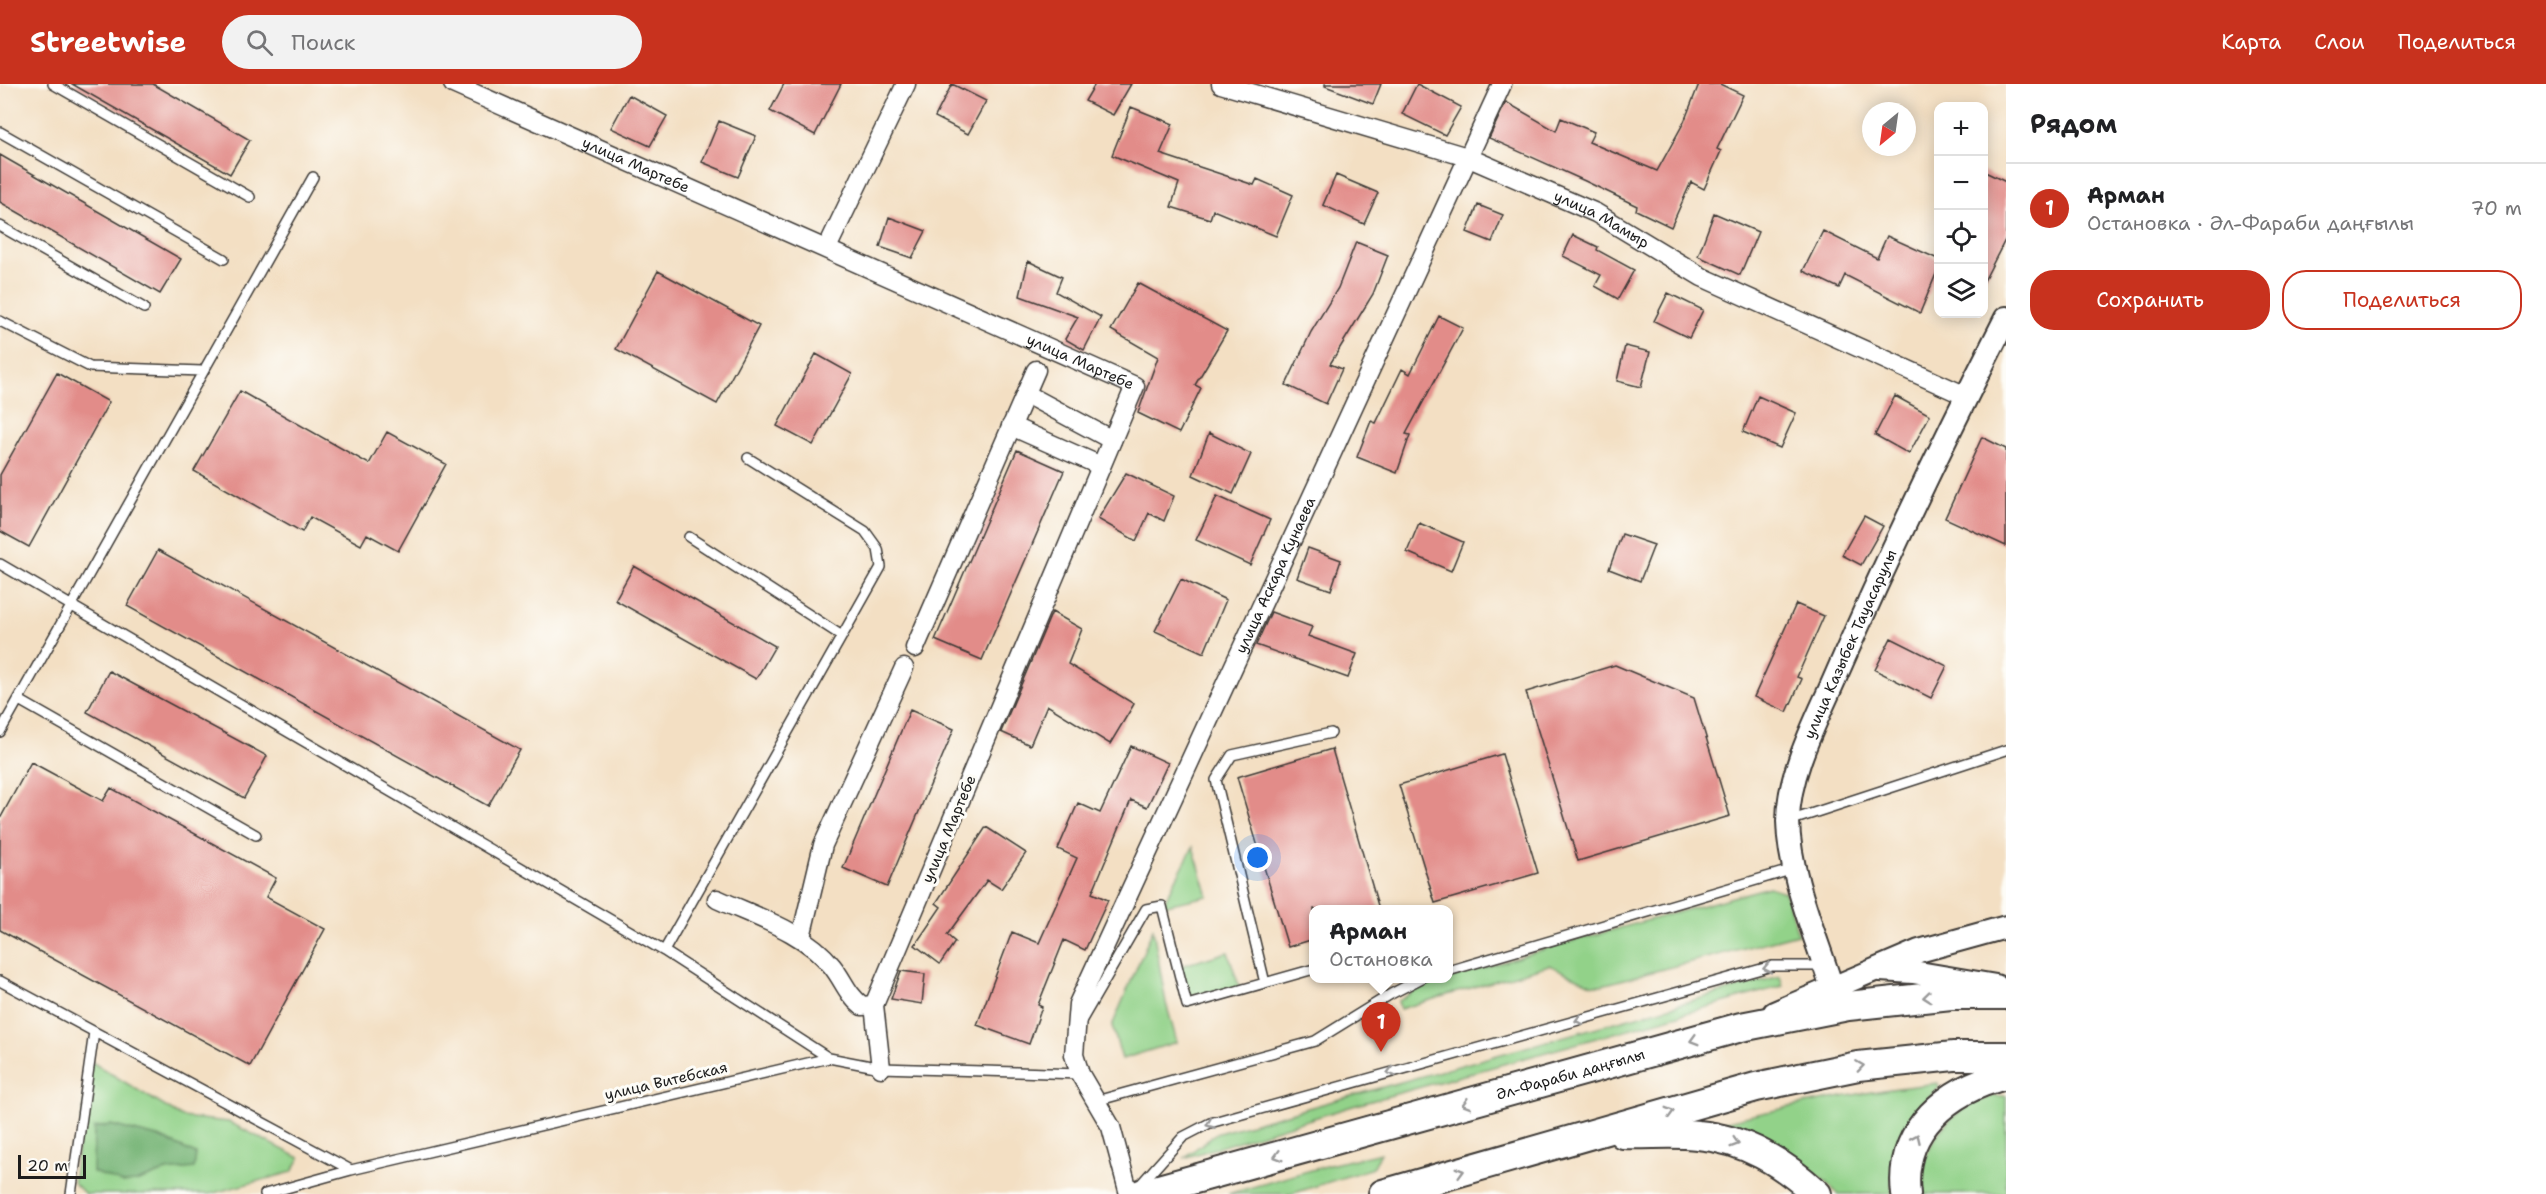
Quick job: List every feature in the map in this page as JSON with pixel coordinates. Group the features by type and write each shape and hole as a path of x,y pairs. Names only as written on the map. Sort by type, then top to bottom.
{"main road":[{"name":"Әл-Фараби даңғылы","path":"1141,1194 1741,1027 1848,1006 1951,995 2006,995"},
{"path":"1383,1194 1756,1086 1858,1066 1954,1056 2006,1056"},
{"path":"1905,1194 1904,1180 1908,1156 1920,1129 1934,1110 1968,1088 2006,1075"},
{"path":"1594,1134 1698,1135 1733,1142 1758,1151 1781,1164 1817,1194"}],"street":[{"name":"улица Мартебе","path":"453,84 1135,386 874,1005 881,1068"},
{"path":"827,248 906,84"},
{"name":"улица Мамыр","path":"1221,84 1467,157 1596,213 1702,277 1966,396"},
{"name":"улица Аскара Кунаева","path":"1080,1074 1074,1055 1078,1004 1502,84"},
{"name":"улица Казыбек Тауасарулы","path":"1828,977 1794,868 1788,821 1801,758 1860,621 1966,396 2006,318"},
{"path":"915,648 1036,370"},
{"path":"1026,394 1112,440"},
{"path":"1011,426 1101,466"},
{"path":"801,937 823,845 904,668"},
{"path":"717,899 801,937 832,966 850,996 862,1006 874,1005"},
{"path":"1741,1027 1828,977 1875,969 1919,951 2006,927"},
{"path":"1875,969 1913,972 2006,987"},
{"path":"1080,1074 1111,1127 1131,1194"}],"lane":[{"path":"53,84 250,197"},
{"path":"0,132 224,259"},
{"path":"0,732 313,177"},
{"path":"0,226 144,308"},
{"path":"0,321 90,367 202,371"},
{"path":"664,951 881,567 878,549 865,531 748,458"},
{"path":"689,537 842,636"},
{"path":"0,564 664,951 829,1058"},
{"path":"19,700 256,835"},
{"path":"1264,983 1216,780 1232,755 1331,733"},
{"path":"1788,821 2006,750"},
{"path":"1453,970 1794,868"},
{"path":"1076,1030 1146,909 1162,906 1187,1005 1309,970"},
{"path":"1131,1194 1183,1137 1210,1123 1772,966 1828,977"},
{"path":"0,981 351,1170"},
{"path":"1096,1101 1315,1041 1412,983"},
{"path":"71,1194 94,1032"},
{"name":"улица Витебская","path":"265,1194 351,1170 829,1058 881,1068 1080,1074"}],"green space":[{"path":"1193,847 1208,896 1162,906"},
{"path":"1769,887 1785,892 1798,934 1602,985 1593,985 1549,965 1400,1009 1398,1001 1421,987 1434,983 1453,983 1453,977 1558,945"},
{"path":"1153,929 1166,1003 1177,1042 1122,1059 1112,1026"},
{"path":"1228,952 1240,989 1187,1005 1177,967"},
{"path":"1780,976 1783,986 1353,1106 1184,1158 1215,1134"},
{"path":"90,1061 182,1117 229,1122 300,1158 292,1172 210,1194 85,1194 73,1182"},
{"path":"1938,1083 1939,1088 1918,1110 1902,1135 1894,1163 1892,1194 1838,1194 1818,1175 1791,1156 1707,1126 1822,1100"},
{"path":"1993,1096 2006,1096 2006,1194 1923,1194 1922,1177 1925,1161 1939,1132 1963,1110"},
{"path":"111,1125 161,1138 196,1154 194,1168 166,1171 136,1182 123,1183 93,1172 94,1128"},
{"path":"1381,1153 1373,1168 1291,1194 1228,1194 1329,1165"}],"building":[{"path":"72,84 153,84 250,140 230,174"},
{"path":"784,84 841,84 815,135 770,111"},
{"path":"952,84 986,101 968,134 935,117"},
{"path":"1095,84 1131,84 1113,115 1085,101"},
{"path":"1325,84 1381,84 1373,104 1325,86"},
{"path":"1417,84 1461,107 1445,135 1402,114"},
{"path":"1699,84 1720,84 1743,95 1717,149 1721,151 1704,189 1691,182 1671,227 1636,210 1637,206 1489,138 1506,102 1556,131 1561,118 1594,132 1589,142 1657,171 1684,122"},
{"path":"629,95 667,116 650,146 611,128"},
{"path":"1131,107 1173,124 1160,154 1254,185 1257,179 1293,195 1276,236 1213,210 1210,219 1171,207 1179,183 1112,155"},
{"path":"719,121 756,136 738,177 702,162"},
{"path":"0,155 181,259 160,294 0,202"},
{"path":"1988,173 2006,182 2006,238 1988,273"},
{"path":"1336,175 1378,193 1364,224 1323,205"},
{"path":"1478,205 1503,215 1492,242 1467,232"},
{"path":"1714,213 1758,232 1740,275 1698,256"},
{"path":"889,217 926,231 912,258 880,247"},
{"path":"1823,231 1877,258 1887,236 1934,257 1934,279 1920,313 1845,275 1839,288 1803,271"},
{"path":"1573,235 1598,247 1597,250 1634,270 1618,299 1595,286 1601,275 1563,256"},
{"path":"1356,242 1388,255 1373,294 1330,364 1342,369 1326,404 1286,385 1311,332 1338,288"},
{"path":"1028,261 1062,277 1056,292 1101,317 1084,350 1065,339 1078,317 1020,296"},
{"path":"658,271 759,326 717,404 616,349"},
{"path":"1138,283 1227,331 1195,385 1201,388 1179,433 1138,413 1158,357 1111,330"},
{"path":"1668,293 1703,310 1689,338 1654,321"},
{"path":"1439,316 1463,328 1406,434 1410,435 1397,473 1357,457 1371,421 1376,423 1402,369 1410,374"},
{"path":"1625,346 1650,352 1641,387 1617,381"},
{"path":"816,354 852,374 813,445 777,426"},
{"path":"57,373 109,402 29,547 0,531 0,475"},
{"path":"240,391 369,464 387,432 446,464 398,551 367,534 361,545 310,517 302,532 194,471"},
{"path":"1758,396 1796,413 1780,448 1743,432"},
{"path":"1895,396 1930,415 1909,454 1875,435"},
{"path":"1209,433 1251,454 1233,494 1193,475"},
{"path":"1982,437 2006,449 2006,546 1945,518"},
{"path":"1017,450 1064,471 982,660 935,640"},
{"path":"1126,473 1174,496 1164,521 1149,513 1136,541 1098,519"},
{"path":"1217,496 1270,520 1250,565 1196,540"},
{"path":"1864,516 1883,526 1861,565 1842,555"},
{"path":"1419,523 1463,542 1451,571 1407,552"},
{"path":"1622,534 1654,545 1640,581 1609,569"},
{"path":"1308,548 1341,560 1331,590 1297,578"},
{"path":"158,550 520,750 488,806 127,606"},
{"path":"634,566 775,646 756,679 615,600"},
{"path":"1181,579 1226,600 1204,653 1155,631"},
{"path":"1796,604 1824,616 1797,677 1802,679 1787,712 1754,697"},
{"path":"1052,612 1082,629 1068,664 1134,704 1110,744 1047,705 1030,745 1001,732"},
{"path":"1271,612 1312,627 1308,636 1357,654 1348,678 1256,645"},
{"path":"1891,638 1947,666 1931,698 1875,670"},
{"path":"1615,665 1694,698 1730,816 1578,861 1526,692"},
{"path":"109,671 267,756 244,798 87,712"},
{"path":"910,710 954,729 887,887 843,868"},
{"path":"1131,746 1168,763 1147,807 1131,800 1092,893 1108,900 1085,950 1064,940 1038,1005 1042,1007 1029,1044 977,1025 1012,932 1039,943 1077,858 1058,849 1078,803 1100,813"},
{"path":"1332,749 1378,905 1309,905 1309,941 1288,947 1237,777"},
{"path":"1502,754 1538,873 1435,903 1399,785"},
{"path":"31,762 103,801 111,788 276,878 266,897 325,929 250,1066 0,930 0,819"},
{"path":"986,827 1026,853 1001,889 987,880 947,935 955,942 940,964 915,945 941,907 936,903"},
{"path":"901,971 925,974 922,1004 891,999"}],"place":[{"name":"Арман","path":"1381,1052"}]}
